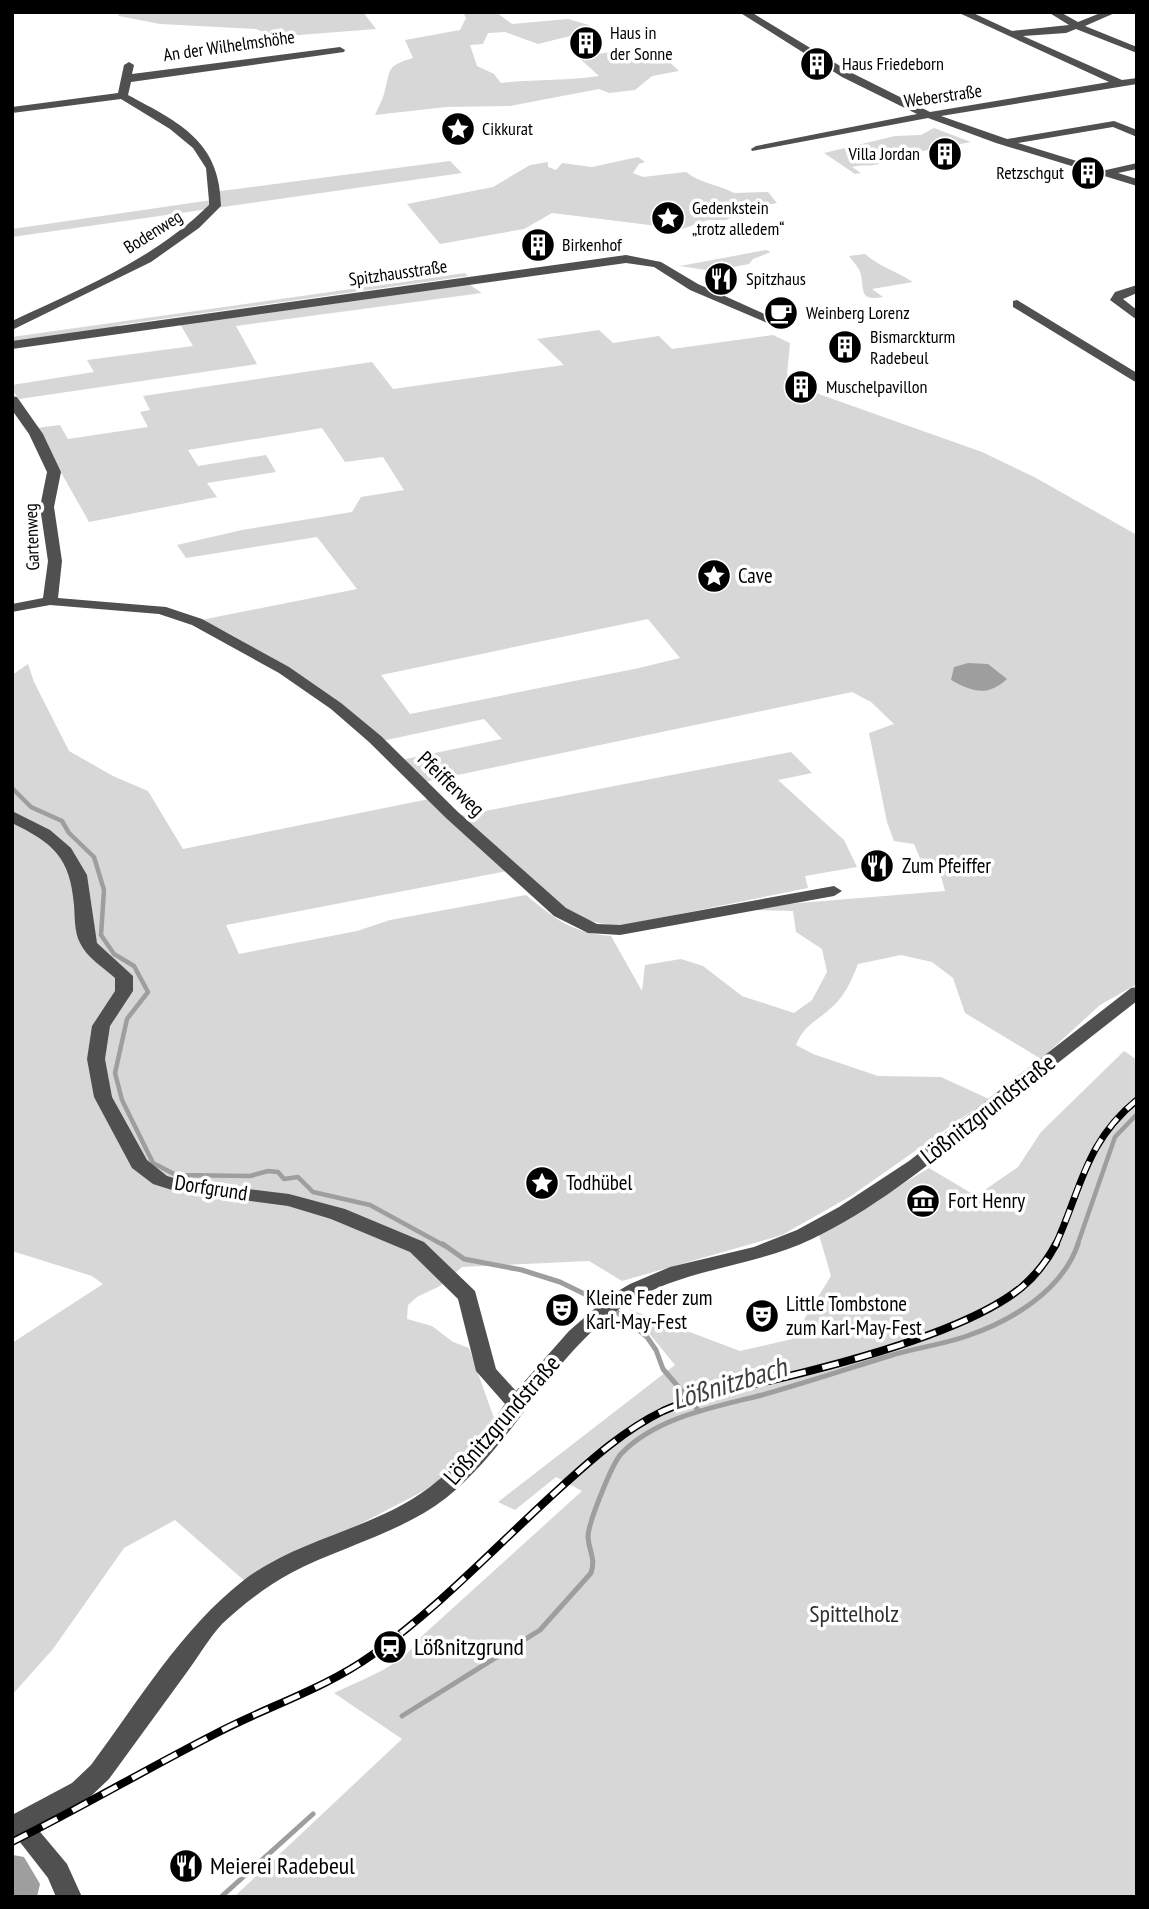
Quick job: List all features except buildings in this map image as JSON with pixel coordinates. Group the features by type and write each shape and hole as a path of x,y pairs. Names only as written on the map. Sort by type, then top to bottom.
{"street":[{"path":"744,12 820,60 900,102 1007,142 1137,183"},
{"path":"962,12 1007,35 1137,91"},
{"path":"1053,12 1076,26 1137,50"},
{"path":"1007,35 1066,30 1112,12"},
{"name":"An der Wilhelmshöhe","path":"124,82 146,75 340,50"},
{"path":"12,110 124,96 124,82 129,65"},
{"name":"Weberstraße","path":"756,149 863,126 1137,81"},
{"name":"Bodenweg","path":"12,326 150,257 198,225 215,206 216,188 211,166 199,148 158,116 124,96"},
{"path":"1007,142 1114,124 1137,134"},
{"path":"1105,173 1137,166"},
{"name":"Spitzhausstraße","path":"12,345 626,258 657,264 694,287 776,322"},
{"path":"1137,289 1119,295 1116,300 1137,316"},
{"path":"1017,304 1137,379"},
{"name":"Gartenweg","path":"12,400 36,434 54,472 47,507 55,561 50,601"},
{"name":"Pfeifferweg","path":"12,608 50,601 161,610 209,627 284,670 336,706 375,739 523,880 560,912 578,923 605,931 620,930 834,891"},
{"name":"Dorfgrund","path":"12,816 60,845 75,862 82,885 84,930 90,947 124,976 124,991 101,1026 96,1059 103,1097 139,1164 160,1180 183,1187 289,1200 338,1214 417,1247 468,1296 486,1371 505,1393 518,1403"},
{"name":"Lößnitzgrundstraße","path":"16,1825 80,1790 100,1772 213,1619 254,1585 283,1567 409,1510 438,1493 481,1452 518,1403 576,1336 609,1307 637,1289 677,1272 759,1252 804,1235 846,1212 916,1165 1137,992"},
{"path":"16,1825 58,1872 69,1897"}],"green space":[{"path":"117,12 363,12 376,29 274,37 256,29 160,24 119,16"},
{"path":"463,12 496,12 512,24 568,19 589,25 590,31 538,44 505,32 488,33 483,44 470,45 477,66 494,74 501,83 599,76 578,57 611,52 628,59 664,57 679,71 652,76 635,90 609,93 599,89 510,106 446,107 375,115 393,67 413,58 405,40 460,30 466,18"},
{"path":"934,128 971,142 880,159 876,161 879,164 852,167 861,173 855,174 824,153 895,136 921,135"},
{"path":"638,157 645,162 639,164 633,173 643,177 686,172 734,193 768,192 777,203 752,208 726,220 708,220 682,229 552,213 524,229 440,244 407,204 493,187 530,165 548,162 548,167 556,170 562,163 592,167"},
{"path":"450,161 462,173 12,237 12,229 212,200 213,192"},
{"path":"766,250 771,252 753,259 749,264 713,271 680,266"},
{"path":"865,254 913,282 872,289 883,297 870,298 864,294 861,275 849,256"},
{"path":"465,273 468,276 119,325 117,329 12,343 12,337"},
{"path":"467,283 482,293 236,326 257,364 19,399 12,390 12,385 94,372 87,360 193,346 180,324"},
{"path":"599,330 613,343 659,336 672,349 773,335 790,343 787,375 799,387 982,452 1036,478 1137,535 1137,984 1100,1005 1041,1059 965,1013 953,978 932,962 901,955 858,964 840,999 806,1028 796,1045 813,1054 878,1076 941,1077 989,1099 851,1196 782,1235 622,1281 589,1261 462,1267 440,1286 417,1297 408,1305 407,1319 432,1326 453,1342 469,1348 495,1421 433,1486 247,1583 175,1520 124,1548 53,1649 12,1695 12,1343 103,1284 92,1276 12,1251 12,675 28,664 34,682 69,751 113,776 148,791 183,849 429,799 459,816 791,752 812,773 778,780 844,840 857,867 805,876 808,888 620,926 588,920 563,908 518,869 226,925 239,954 357,931 390,920 526,895 575,928 611,936 642,991 645,965 681,959 703,966 742,996 794,1013 812,1000 827,972 822,949 796,932 793,911 753,910 775,905 945,891 938,866 922,863 914,844 894,841 887,822 869,733 894,724 871,702 852,692 424,782 401,760 502,739 484,719 382,741 272,659 201,620 357,589 317,537 186,558 177,545 242,530 352,512 361,497 404,490 383,457 345,462 322,428 188,450 198,466 266,455 276,472 207,483 217,497 89,522 36,428 60,425 68,439 148,427 140,412 150,410 143,396 372,362 393,389 564,365 537,339","holes":["648,619 680,658 410,714 381,675"]},
{"name":"Spittelholz","path":"1124,1051 1137,1060 1137,1897 234,1897 402,1739 334,1693 382,1670 405,1655 422,1636 582,1491 556,1477 515,1510 498,1502 675,1365 629,1309 740,1351 792,1339 831,1276 819,1235 929,1168 976,1196 1018,1167 1041,1132"}],"shaded area":[{"path":"968,663 988,664 1007,679 1000,685 980,691 951,680 954,667"},
{"path":"13,1855 24,1857 40,1884 37,1897 12,1897"}],"waterway":[{"path":"12,788 31,807 62,821 69,833 94,857 104,890 101,935 114,954 134,966 148,992 127,1019 115,1073 122,1100 153,1163 176,1175 250,1176 268,1171 278,1172 284,1179 298,1177 313,1192 370,1205 445,1246"},
{"name":"Lößnitzbach","path":"1077,1246 1115,1137 1137,1114"},
{"path":"443,1244 464,1259 522,1270 560,1282 605,1304"},
{"name":"Lößnitzbach","path":"402,1716 540,1630 591,1573 593,1559 588,1537 592,1520 617,1460 635,1441 687,1415 984,1330 1017,1313 1047,1290 1060,1276 1078,1244"},
{"path":"612,1308 647,1337 656,1350 663,1369 699,1411"},
{"name":"Lößnitzbach","path":"221,1897 313,1814"}],"railway":[{"path":"1055,1245 1095,1150 1120,1116 1137,1100"},
{"path":"12,1842 213,1735 334,1678 372,1655 445,1596 596,1456 649,1419 677,1405 707,1395 873,1354 972,1317 1022,1287 1041,1267 1055,1245"}],"place":[{"name":"Haus in der Sonne","path":"586,43"},
{"name":"Haus Friedeborn","path":"817,64"},
{"name":"Cikkurat","path":"458,129"},
{"name":"Villa Jordan","path":"945,154"},
{"name":"Retzschgut","path":"1088,173"},
{"name":"Gedenkstein „trotz alledem“","path":"668,218"},
{"name":"Birkenhof","path":"538,245"},
{"name":"Spitzhaus","path":"721,279"},
{"name":"Weinberg Lorenz","path":"781,313"},
{"name":"Bismarckturm Radebeul","path":"845,347"},
{"name":"Muschelpavillon","path":"801,387"},
{"name":"Cave","path":"714,576"},
{"name":"Zum Pfeiffer","path":"877,866"},
{"name":"Todhübel","path":"542,1183"},
{"name":"Fort Henry","path":"923,1201"},
{"name":"Kleine Feder zum Karl-May-Fest","path":"562,1310"},
{"name":"Little Tombstone zum Karl-May-Fest","path":"762,1316"},
{"name":"Lößnitzgrund","path":"390,1647"},
{"name":"Meierei Radebeul","path":"186,1866"}]}
